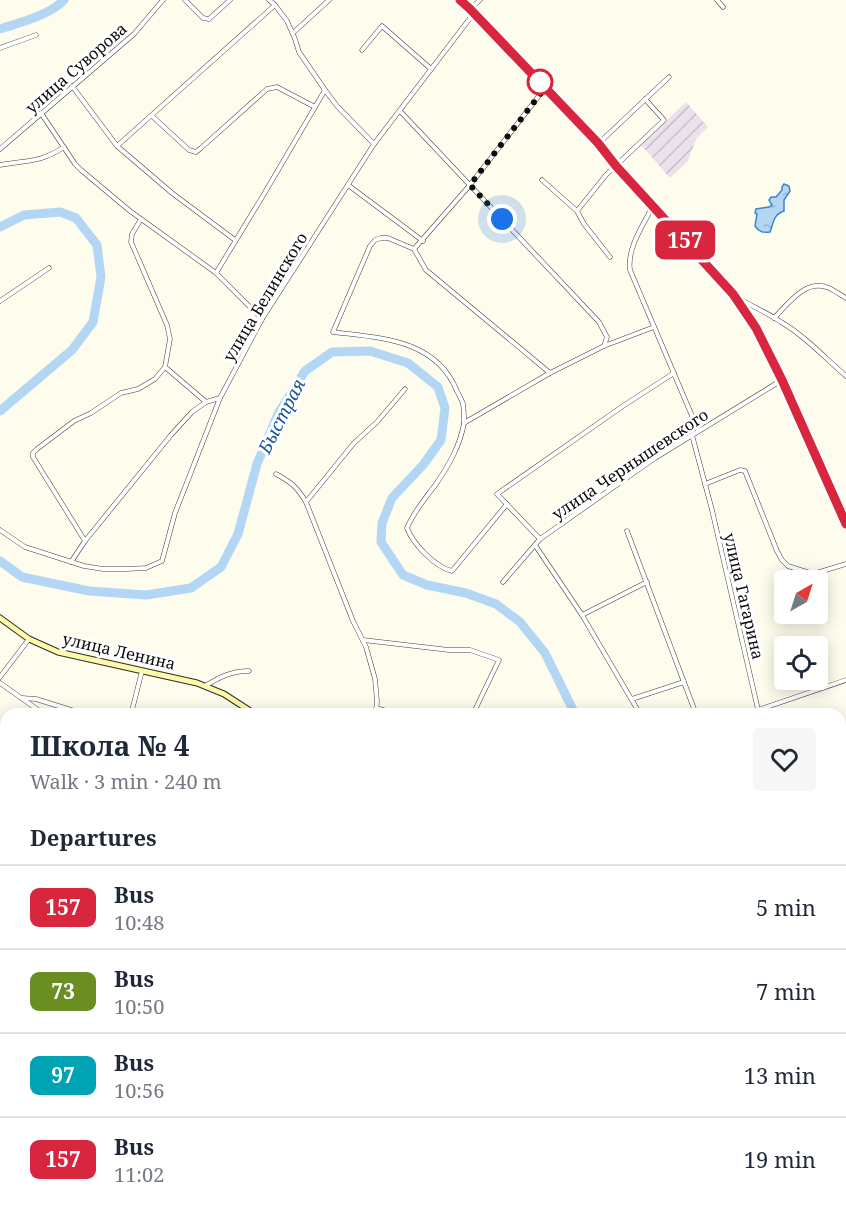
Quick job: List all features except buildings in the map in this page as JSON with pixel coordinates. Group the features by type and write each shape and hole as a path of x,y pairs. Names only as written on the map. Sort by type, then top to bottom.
{"street":[{"name":"улица Суворова","path":"0,149 134,34 163,0"},
{"path":"185,0 203,18 209,19 230,0"},
{"path":"269,0 287,21 299,52 325,90 337,106 374,144"},
{"path":"293,33 329,0"},
{"path":"460,0 598,143 616,166 733,294 756,328 782,380 846,524"},
{"name":"улица Белинского","path":"71,562 103,569 126,569 146,568 162,561 175,513 220,398 262,319 374,144 480,0"},
{"path":"717,0 723,7"},
{"path":"117,146 275,5"},
{"path":"362,50 382,26 431,69"},
{"path":"0,48 36,35"},
{"path":"598,143 669,77"},
{"path":"72,86 117,146 172,193 235,240"},
{"path":"152,116 189,150 196,152 267,89 277,87 315,107"},
{"path":"414,249 470,185 545,88"},
{"path":"216,273 325,90"},
{"path":"577,211 606,175 664,120 645,99"},
{"path":"399,111 599,322 607,337 604,346"},
{"path":"41,113 81,170 141,219 216,273 262,319"},
{"path":"0,165 36,161 51,156 64,147"},
{"path":"542,180 577,211 584,224 610,257"},
{"path":"348,185 423,241"},
{"path":"653,205 629,257 630,270 698,430"},
{"path":"85,541 33,457 33,453 74,421 91,413 121,393 138,389 155,379 165,367 170,339 167,325 131,242 132,234 141,219"},
{"path":"507,504 452,571 436,563 410,536 407,528 411,519 456,453 464,423 463,405 447,371 429,355 409,345 333,332 370,246 375,240 388,238 414,249 426,270 550,373"},
{"path":"0,301 49,268"},
{"path":"774,318 800,292 814,285 828,287 846,298"},
{"path":"733,294 796,332 846,376"},
{"path":"464,423 550,373 604,346 654,327"},
{"path":"165,367 206,402"},
{"path":"540,539 497,494 623,406 674,374"},
{"name":"улица Чернышевского","path":"503,582 540,539 655,458 782,380"},
{"path":"306,502 354,443 378,422 405,389"},
{"path":"0,531 25,547 71,562 85,541 171,435 192,412 206,402 220,398"},
{"name":"улица Гагарина","path":"692,435 757,708"},
{"path":"705,484 740,470 744,471 777,551 788,566 813,574 846,564"},
{"path":"276,474 291,482 306,502 353,621 366,647 375,679 376,708"},
{"path":"627,531 694,708"},
{"path":"535,545 582,615 637,708"},
{"path":"582,615 646,582"},
{"name":"улица Ленина","path":"0,618 29,639 58,652 205,686 224,694 246,708"},
{"path":"0,677 29,639"},
{"path":"363,640 449,650 470,650 500,660 476,708"},
{"path":"132,708 142,670"},
{"path":"205,686 224,674 249,671"},
{"path":"769,708 846,680"},
{"path":"632,699 684,682"},
{"path":"0,683 35,708"},
{"path":"21,698 36,699 65,708"}],"shaded area":[{"path":"686,102 708,127 696,139 688,161 670,178 641,145"}],"water":[{"path":"784,184 789,186 790,191 784,200 784,211 776,217 770,232 760,231 755,226 756,209 772,205 769,200 771,197 776,197"}],"waterway":[{"name":"Быстрая","path":"0,29 42,14 58,6 64,0"},
{"name":"Быстрая","path":"0,227 24,215 60,212 76,218 97,245 101,277 93,322 72,350 0,411"},
{"name":"Быстрая","path":"0,561 22,577 89,591 146,595 191,588 221,567 238,534 257,464 278,414 305,371 332,352 370,351 408,363 438,387 445,408 441,440 423,465 392,498 382,523 381,542 403,575 427,585 466,593 496,604 520,622 545,653 572,708"}],"bus line":[{"name":"157","path":"460,0 598,143 616,166 733,294 756,328 782,380 846,524"}],"route":[{"path":"502,219 470,185 545,88 540,82"}]}
